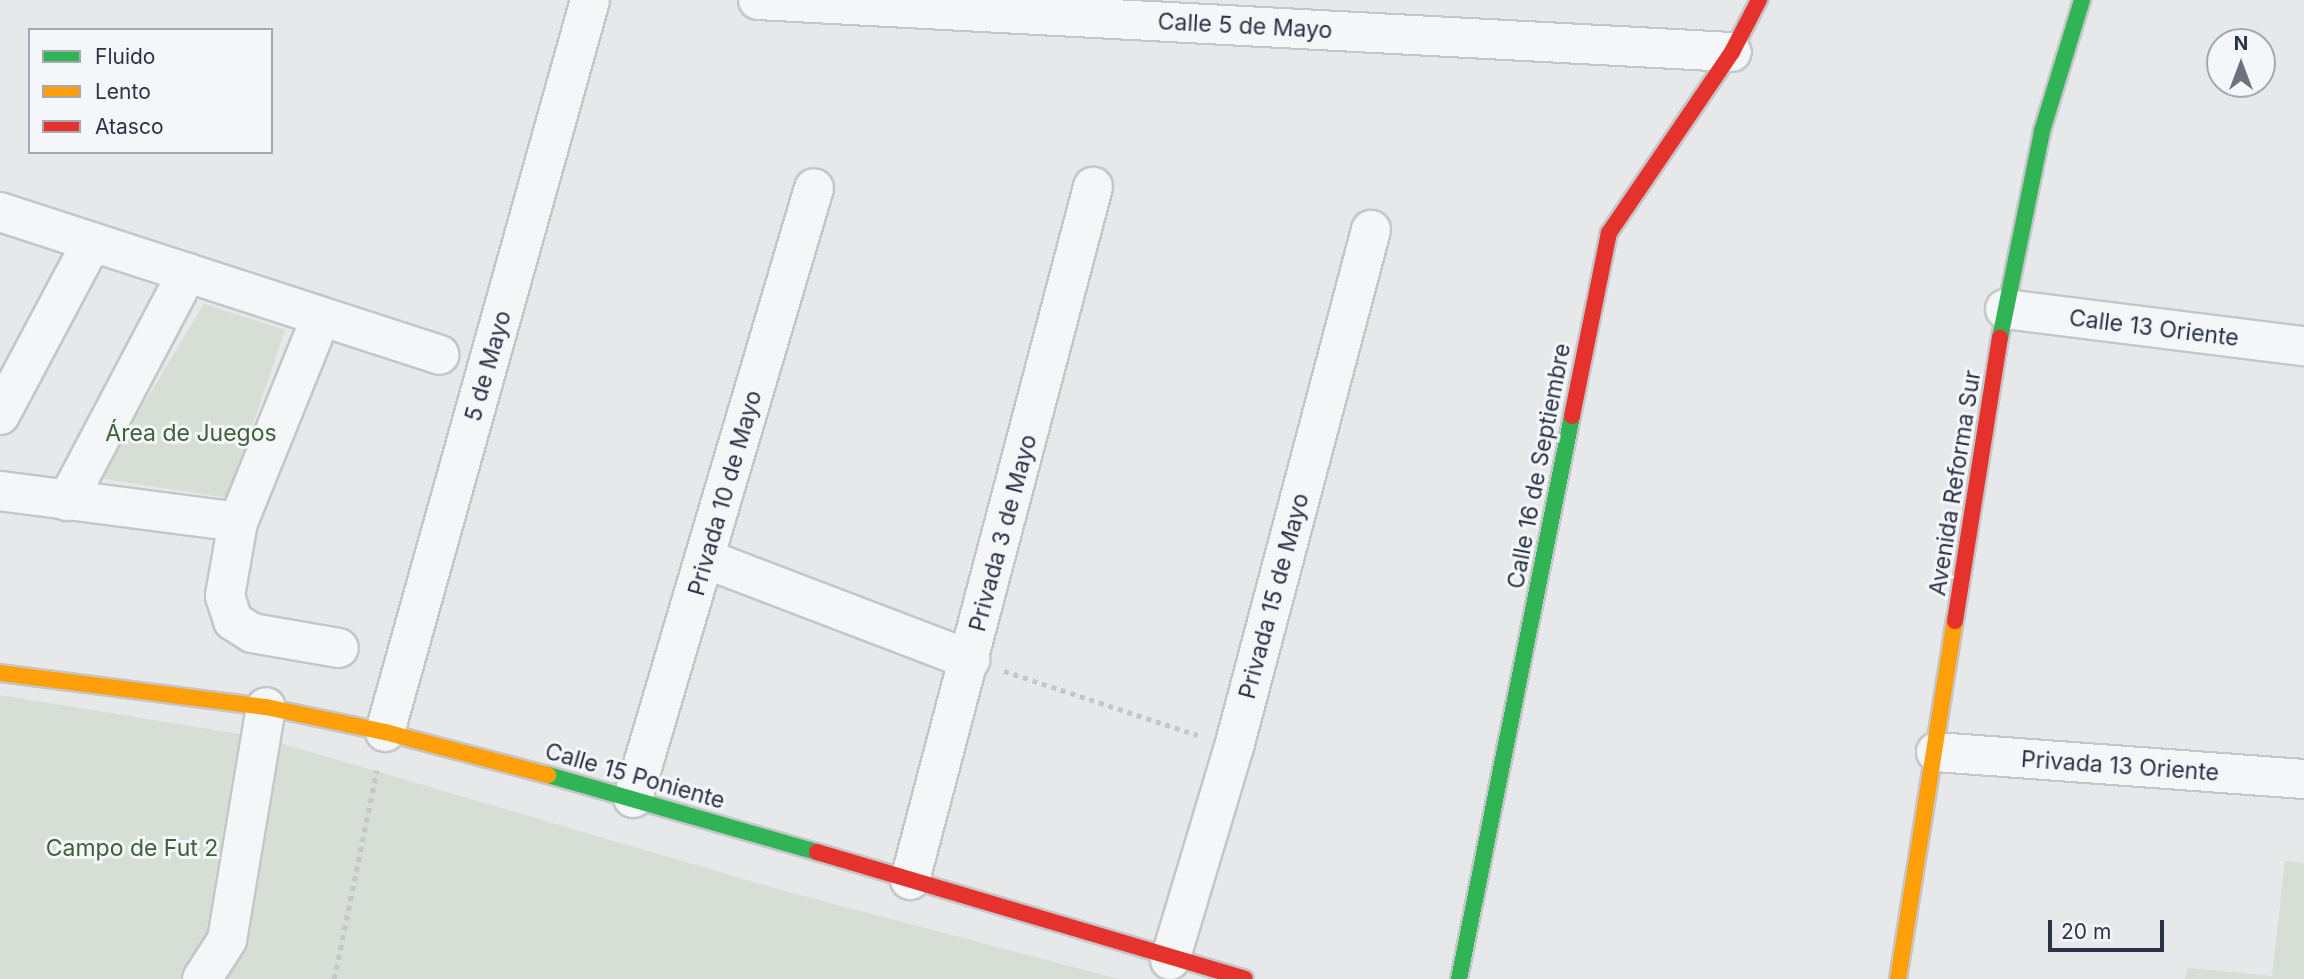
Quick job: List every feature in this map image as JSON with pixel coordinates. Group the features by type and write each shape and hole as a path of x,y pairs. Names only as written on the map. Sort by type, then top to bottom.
{"street":[{"name":"5 de Mayo","path":"385,732 590,0"},
{"name":"Calle 5 de Mayo","path":"758,0 1732,52"},
{"name":"Calle 16 de Septiembre","path":"1459,979 1609,233 1732,52 1759,0"},
{"name":"Avenida Reforma Sur","path":"1898,979 2005,309 2042,131 2082,0"},
{"name":"Privada 3 de Mayo","path":"910,880 1093,187"},
{"name":"Privada 10 de Mayo","path":"633,798 814,188"},
{"path":"0,212 439,355"},
{"name":"Privada 15 de Mayo","path":"1170,960 1234,747 1371,230"},
{"path":"0,415 92,242"},
{"path":"67,501 187,273"},
{"name":"Calle 13 Oriente","path":"2005,309 2304,346"},
{"path":"321,317 238,522 225,596 233,621 252,633 339,648"},
{"path":"0,491 238,522"},
{"path":"706,559 970,660"},
{"name":"Calle 15 Poniente","path":"0,673 266,707 385,732 633,798 1170,960 1245,979"},
{"path":"202,979 227,940 266,707"},
{"name":"Privada 13 Oriente","path":"1936,752 2304,779"}],"path":[{"path":"970,660 1234,747"},
{"path":"334,979 385,732"}],"green space":[{"name":"Área de Juegos","path":"204,304 285,330 228,498 99,478"},
{"name":"Campo de Fut 2","path":"0,695 263,738 781,890 1119,979 0,979"},
{"path":"2285,861 2304,863 2304,979 2185,979 2188,968 2272,976"}],"traffic: fast":[{"path":"2000,338 2042,131 2082,0"},
{"path":"1459,979 1572,416"},
{"path":"548,775 817,852"}],"traffic: slow":[{"path":"1898,979 1955,621"},
{"path":"0,673 266,707 385,732 548,775"}],"traffic: jam":[{"path":"1572,416 1609,233 1732,52 1759,0"},
{"path":"1955,621 2000,338"},
{"path":"817,852 1245,979"}]}
